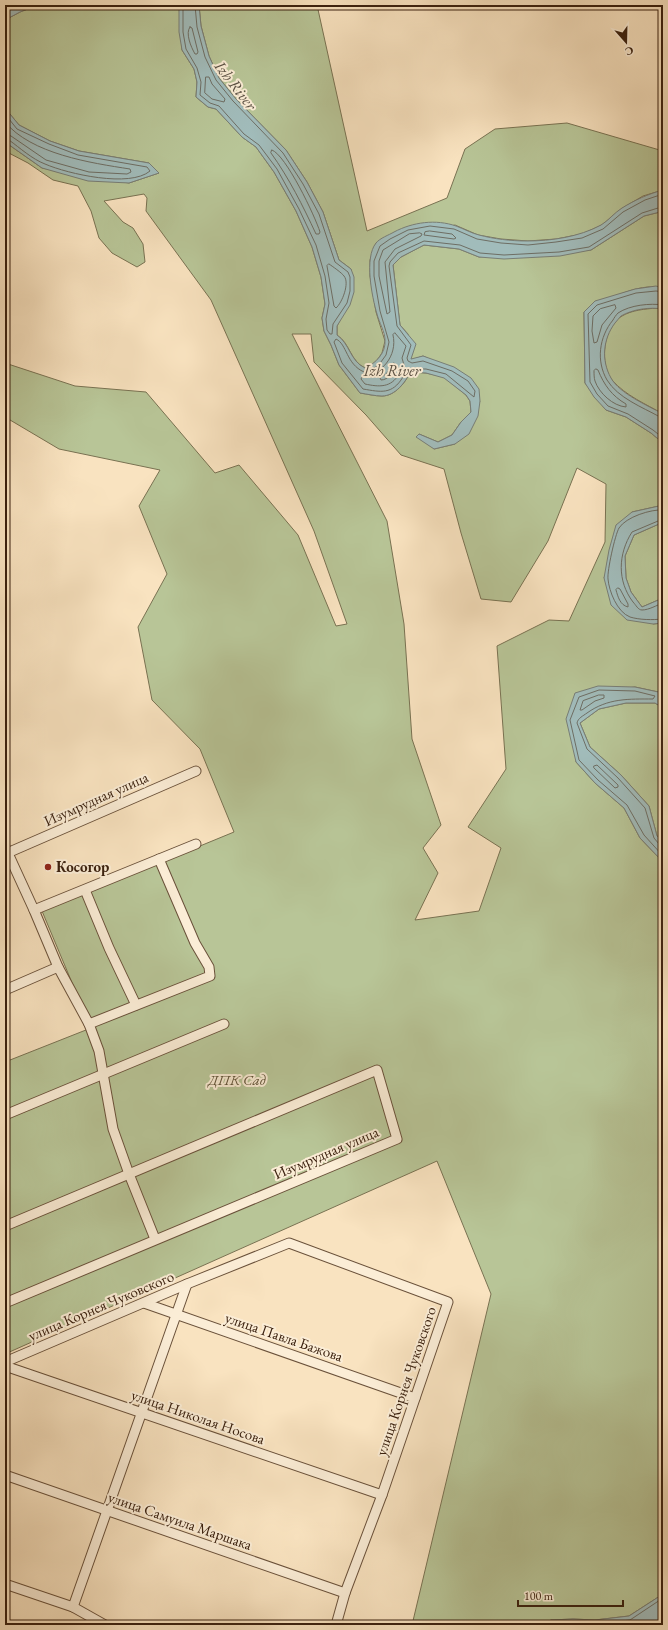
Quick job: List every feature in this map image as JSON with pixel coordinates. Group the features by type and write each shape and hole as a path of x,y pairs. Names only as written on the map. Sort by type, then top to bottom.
{"street":[{"name":"Изумрудная улица","path":"155,1240 113,1129 99,1051 88,1024 58,967 34,910 6,852 196,771"},
{"path":"34,910 196,844"},
{"path":"88,1024 210,976 209,967 195,942 160,859"},
{"path":"85,890 109,948 136,1005"},
{"path":"5,990 58,967"},
{"path":"5,1115 102,1073 224,1024"},
{"name":"Изумрудная улица","path":"5,1226 377,1070 397,1138 5,1303"},
{"name":"улица Корнея Чуковского","path":"5,1362 187,1284 289,1243 448,1302 382,1495 345,1593 336,1625"},
{"path":"73,1607 187,1284"},
{"name":"улица Павла Бажова","path":"144,1303 415,1398"},
{"name":"улица Николая Носова","path":"5,1366 382,1495"},
{"name":"улица Самуила Маршака","path":"5,1475 345,1593"},
{"path":"5,1584 73,1607 105,1625"}],"green space":[{"name":"ДПК Сад","path":"38,5 179,5 182,50 194,69 197,82 196,97 208,107 216,109 242,137 256,147 274,172 296,211 312,247 321,277 325,304 322,318 324,331 339,365 360,393 377,396 391,394 396,391 406,380 410,372 426,373 444,377 466,395 470,401 471,412 461,422 452,435 438,442 419,434 434,449 455,444 480,401 434,361 423,356 411,360 408,334 400,325 393,265 401,257 424,245 459,249 479,257 591,250 644,216 663,212 663,288 653,287 632,290 584,312 585,383 606,410 626,417 651,433 663,443 663,506 632,512 604,578 653,624 663,623 663,693 635,687 575,694 576,762 595,783 624,808 640,838 663,862 663,1594 629,1616 595,1620 551,1620 541,1625 412,1625 491,1294 437,1161 5,1354 5,1062 91,1028 42,911 234,832 200,749 152,700 138,627 167,574 139,506 160,470 59,449 5,417 5,363 75,386 146,392 215,473 239,465 298,535 336,626 347,624 314,531 211,300 146,211 147,198 144,194 104,201 123,222 133,228 143,244 145,262 137,267 112,253 99,238 91,211 78,186 53,180 28,163 5,151 5,142 42,168 129,183 159,173 149,163 79,151 50,141 19,125 5,108 5,20","holes":["292,334 311,334 314,362 366,415 401,455 444,469 481,599 511,602 548,541 577,468 606,484 605,542 569,621 549,620 497,646 506,769 468,827 501,848 479,911 415,920 438,873 423,848 441,825 412,739 404,624 387,521"]},
{"path":"199,5 317,5 367,231 447,198 465,149 495,129 567,123 663,151 663,190 643,196 621,209 602,225 582,234 556,239 528,241 501,239 478,235 455,225 376,243 370,260 370,276 376,312 385,341 382,353 375,363 365,368 356,361 345,343 337,335 337,326 342,316 351,269 339,260 323,212 307,182 286,150 236,99 219,78 209,56 201,26"},
{"path":"657,308 663,309 663,414 623,391 612,380 608,373 604,356 607,337 616,321 630,312"},
{"path":"659,524 663,526 663,598 642,607 631,592 626,578 625,556 634,535"},
{"path":"626,703 655,703 663,708 663,842 657,836 649,806 621,775 590,747 580,723 599,709"}],"water":[{"path":"5,5 38,5 5,20"},
{"name":"Izh River","path":"179,5 199,5 201,26 209,56 219,78 236,99 286,150 307,182 323,212 339,260 351,269 354,277 354,292 350,305 337,326 337,335 345,343 356,361 365,368 380,357 385,345 384,334 373,298 370,278 370,258 376,243 385,237 409,226 433,222 456,226 476,234 503,240 536,241 565,238 584,233 604,223 627,205 647,195 663,190 663,212 644,216 591,250 560,256 504,259 479,257 459,249 424,245 401,257 393,265 400,325 416,344 411,359 423,356 454,367 471,378 479,389 480,401 478,416 469,434 455,444 434,449 416,437 419,434 438,442 452,435 461,422 471,412 470,401 466,395 444,378 426,373 410,372 406,380 396,391 391,394 377,396 360,393 339,365 324,331 322,318 325,304 321,277 312,247 296,211 274,172 256,147 242,137 216,109 208,107 196,97 197,82 194,69 182,50 179,32"},
{"path":"5,108 19,125 50,141 79,151 149,163 159,173 129,183 88,181 42,168 5,142"},
{"path":"656,286 663,288 663,309 642,309 621,316 611,329 608,336 605,357 608,371 615,384 634,399 663,414 663,443 651,433 626,417 606,410 594,397 585,383 584,312 595,301 635,289"},
{"path":"663,506 663,526 659,524 634,535 625,556 626,578 631,592 642,607 663,598 663,623 653,624 627,620 611,605 604,578 609,550 616,525 632,512"},
{"path":"598,686 635,687 663,693 663,708 655,703 626,703 599,709 580,723 590,747 621,775 649,806 657,836 663,842 663,862 640,838 624,808 595,783 576,762 566,719 575,693"},
{"path":"663,1594 663,1625 541,1625 551,1620 595,1620 629,1616"}],"place":[{"name":"Косогор","path":"48,867"}]}
